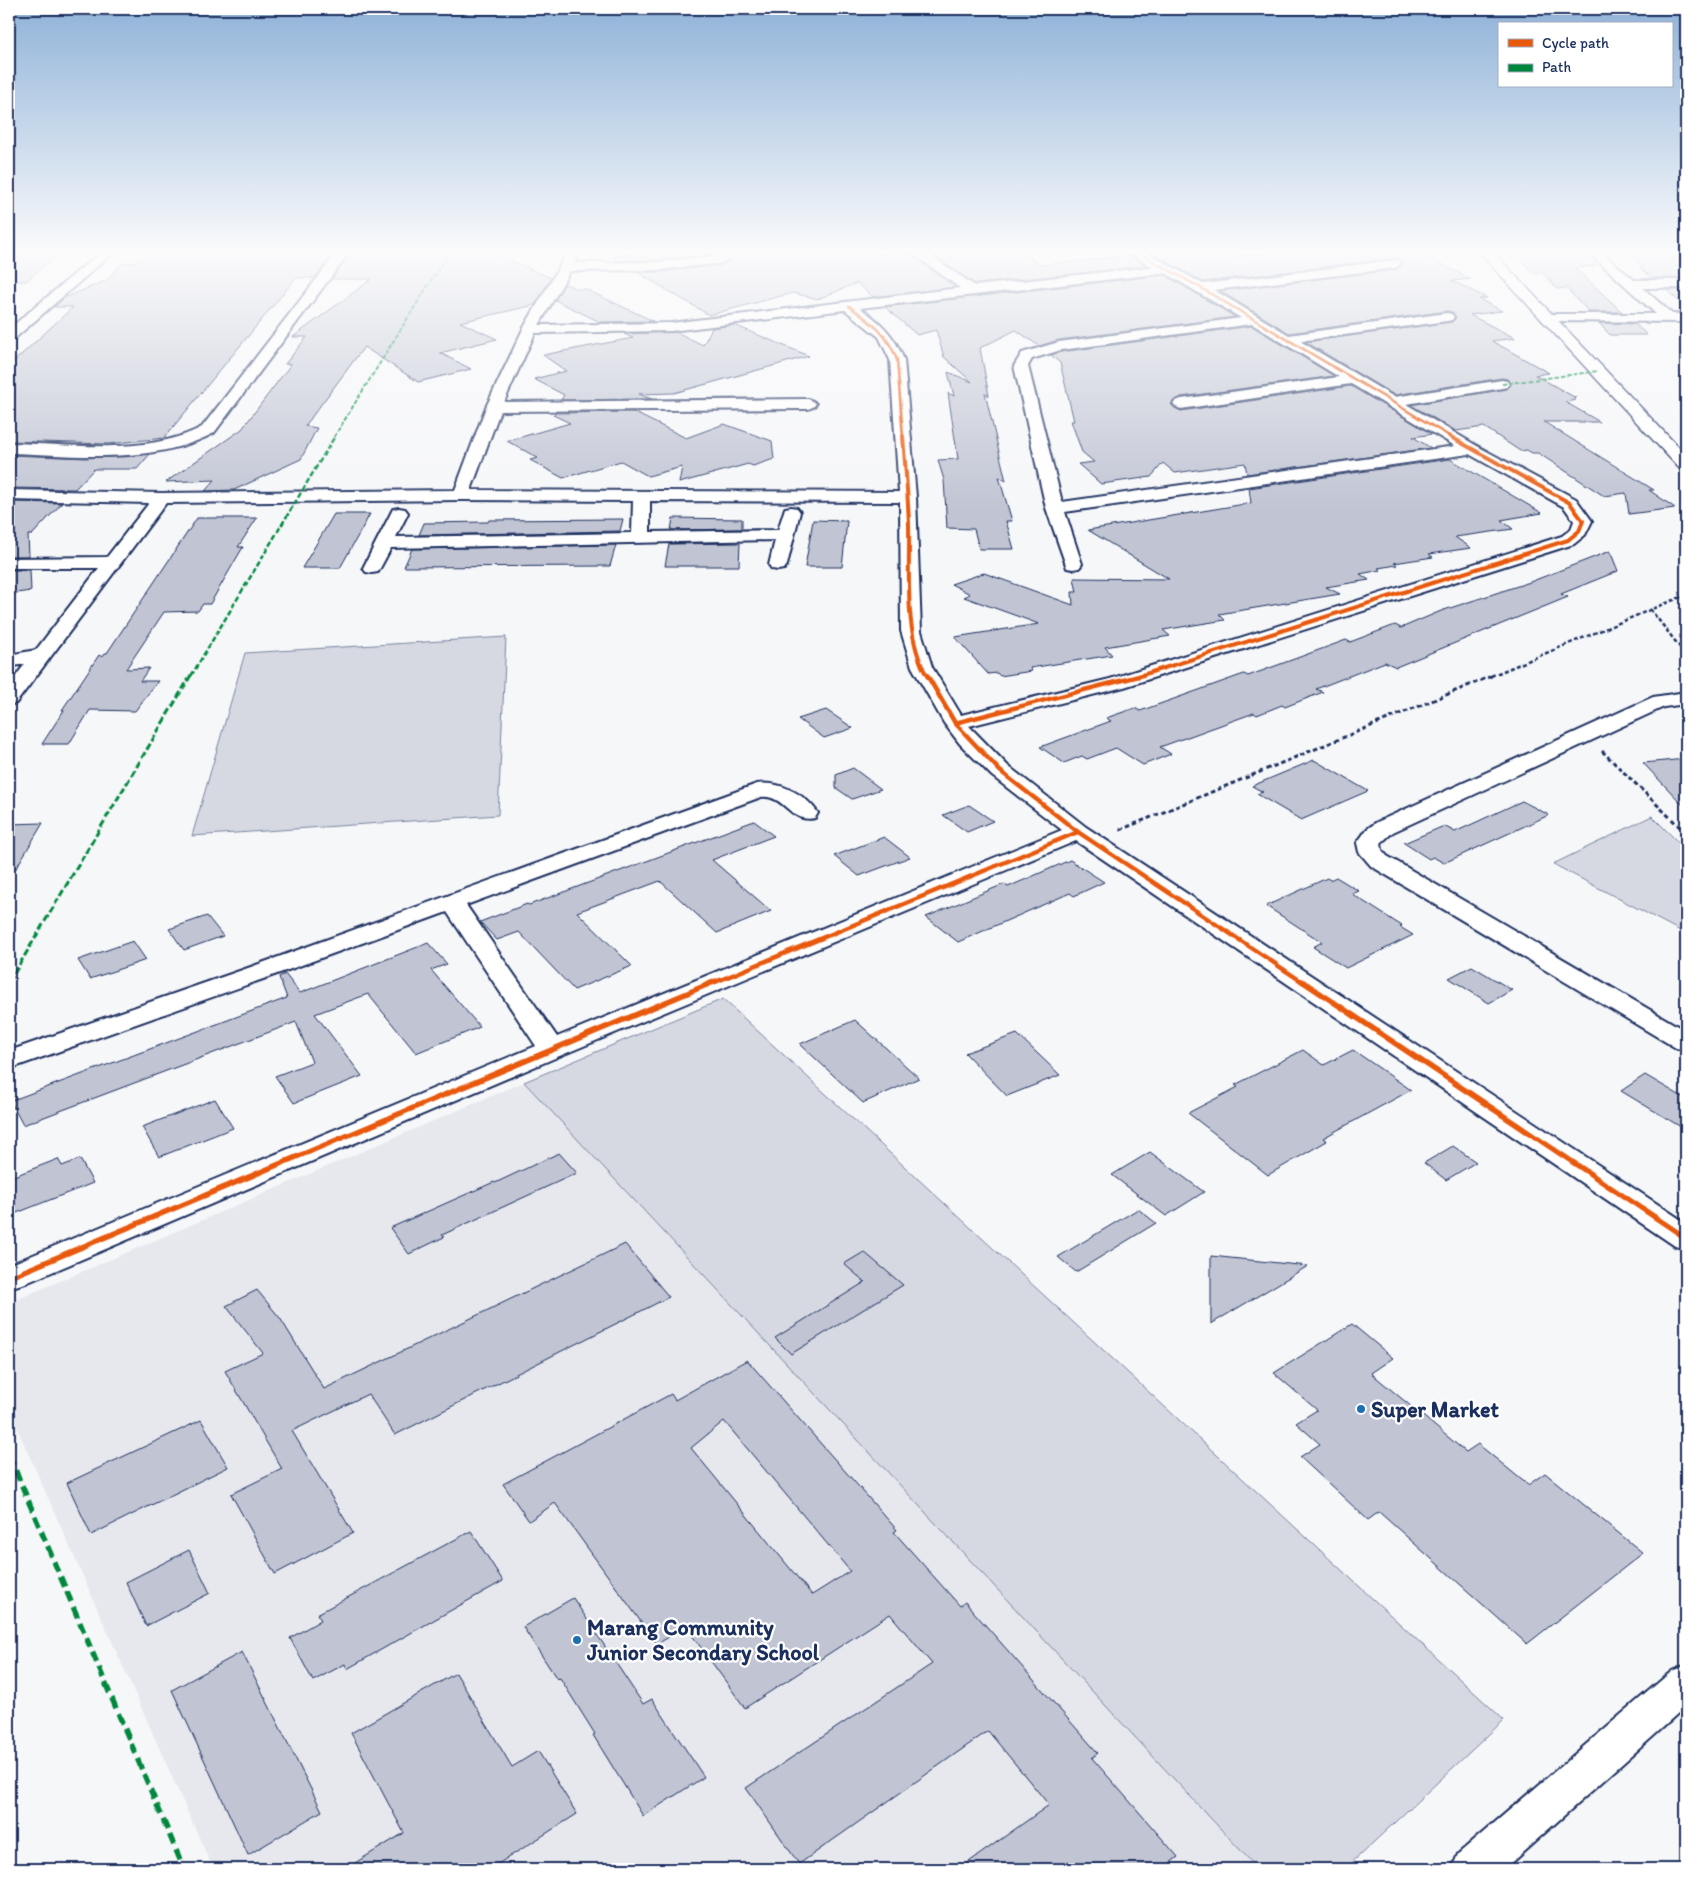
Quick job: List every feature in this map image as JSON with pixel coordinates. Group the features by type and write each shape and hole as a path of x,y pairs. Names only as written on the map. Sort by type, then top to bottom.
{"street":[{"path":"9,448 146,449 200,436 208,430 279,338"},
{"path":"461,495 494,407 526,338"},
{"path":"887,338 892,344 897,360 908,497 911,631 922,667 954,723 1000,771 1086,836 1686,1238"},
{"path":"1073,564 1055,508 1021,366 1027,356 1059,346 1122,338"},
{"path":"1287,339 1297,338"},
{"path":"1566,338 1686,465"},
{"path":"954,723 1117,683 1568,540 1579,531 1583,521 1570,503 1471,449 1394,401 1354,380 1287,339"},
{"path":"1181,404 1354,380"},
{"path":"1394,401 1502,384"},
{"path":"494,407 808,404"},
{"path":"1055,508 1471,449"},
{"path":"9,495 161,498 461,495 908,497"},
{"path":"641,538 642,496"},
{"path":"9,699 161,498"},
{"path":"778,565 791,512"},
{"path":"372,568 399,513"},
{"path":"384,543 785,535"},
{"path":"9,563 112,562"},
{"path":"9,661 42,655"},
{"path":"1686,698 1660,701 1385,827 1374,834 1369,843 1371,852 1379,861 1686,1042"},
{"path":"9,1060 257,973 757,791 768,789 778,791 807,813"},
{"path":"15,1275 552,1049 1086,836"},
{"path":"452,902 552,1049"},
{"path":"1473,1869 1686,1683"}],"path":[{"path":"1086,836 1686,595"},
{"path":"1650,609 1686,655"},
{"path":"1586,735 1686,833"}],"shaded area":[{"path":"506,637 498,815 192,836 245,653"},
{"path":"1652,816 1686,850 1686,934 1553,864"},
{"path":"723,999 1504,1720 1345,1869 1258,1869 524,1082"},
{"name":"Marang Community Junior Secondary School","path":"524,1082 1258,1869 213,1869 9,1410 9,1303"}],"building":[{"path":"40,338 247,338 164,438 108,444 9,441 9,366"},
{"path":"306,338 497,339 440,353 471,369 418,382 364,347 305,426 317,428 301,459 234,490 205,491 215,480 166,482 242,429 291,364 285,364"},
{"path":"632,338 688,338 703,345 707,338 765,338 809,356 674,393 639,394 652,399 561,400 564,395 534,379 566,371 543,355"},
{"path":"938,338 1001,338 980,348 989,396 985,393 1006,481 999,477 1012,521 1006,521 1014,549 979,549 974,529 947,528 944,480 938,460 958,459 948,393 954,396 948,372 972,382 944,357"},
{"path":"1027,338 1077,338 1059,340 1039,346"},
{"path":"1166,338 1271,338 1334,376 1181,397 1172,403 1175,408 1181,411 1351,386 1432,434 1413,437 1431,448 1247,474 1245,463 1175,473 1163,463 1151,477 1101,484 1078,464 1094,462 1082,452 1071,421 1074,421 1060,363 1051,355"},
{"path":"1338,338 1514,338 1492,341 1549,373 1535,375 1576,398 1573,398 1576,400 1565,402 1600,422 1544,422 1654,490 1649,490 1675,508 1629,514 1626,493 1604,496 1538,453 1532,453 1527,450 1520,451 1484,427 1456,431 1411,405 1507,389 1511,385 1507,379 1502,378 1394,395 1306,342"},
{"path":"633,412 686,438 724,424 772,441 774,459 753,466 748,464 679,483 682,467 648,476 621,461 563,478 530,460 538,458 507,441 570,423 553,415 555,413"},
{"path":"150,454 137,469 94,469 75,489 9,488 9,455 86,458"},
{"path":"1450,459 1542,513 1501,520 1513,529 1455,537 1471,548 1429,554 1433,557 1394,563 1397,565 1378,568 1381,570 1360,574 1369,580 1326,587 1340,594 1219,614 1225,620 1163,630 1170,636 1105,647 1112,655 1030,668 1032,671 1000,676 997,673 988,674 955,637 1039,624 964,597 970,594 951,584 984,573 1073,605 1072,592 1077,592 1074,578 1169,579 1088,530 1251,503 1249,488"},
{"path":"9,502 62,503 32,535 28,535 29,556 9,556"},
{"path":"334,514 370,514 340,568 302,568"},
{"path":"197,518 257,518 238,547 243,547 210,604 203,604 198,611 164,612 126,669 149,668 140,681 158,681 135,711 90,710 69,744 42,744 99,655 102,657 107,653"},
{"path":"673,518 742,519 742,529 671,530"},
{"path":"623,519 620,531 419,535 424,523 488,522 489,520"},
{"path":"813,520 847,521 842,567 805,567"},
{"path":"740,543 739,566 665,566 669,544"},
{"path":"616,545 610,566 404,567 412,549"},
{"path":"1610,551 1618,571 1561,594 1568,597 1396,667 1385,662 1316,689 1323,692 1285,707 1282,705 1257,715 1254,713 1160,747 1171,754 1143,765 1116,748 1087,759 1082,756 1064,763 1040,747 1111,721 1106,718 1135,708 1140,711 1244,674 1248,676 1346,640 1350,642 1395,625 1401,628 1441,611 1530,582"},
{"path":"9,570 30,570 31,591 9,594"},
{"path":"826,710 853,728 824,738 798,719"},
{"path":"1686,759 1686,808 1643,763"},
{"path":"1314,760 1368,791 1301,820 1257,794 1263,792 1252,786"},
{"path":"853,768 881,789 852,799 836,788 836,775"},
{"path":"1522,801 1549,815 1444,863 1433,857 1429,859 1404,843 1444,826 1455,832"},
{"path":"969,805 993,821 967,832 943,815"},
{"path":"754,821 774,836 712,860 771,911 717,933 660,881 577,912 632,966 574,990 519,932 497,940 480,922 527,904 529,905"},
{"path":"43,823 9,880 9,824"},
{"path":"884,837 910,857 859,876 834,856"},
{"path":"1070,860 1104,882 1074,896 1070,893 958,942 926,917 1004,884 1008,887"},
{"path":"1336,877 1359,891 1352,894 1413,935 1346,968 1313,947 1322,942 1266,906 1327,878 1330,880"},
{"path":"207,916 223,936 184,950 169,929"},
{"path":"133,941 146,960 90,979 78,960"},
{"path":"428,943 447,964 431,970 480,1027 416,1053 368,994 315,1014 362,1076 294,1103 275,1076 312,1062 296,1022 23,1125 10,1101 287,998 279,977 285,974 300,993"},
{"path":"1472,966 1512,990 1489,1003 1449,978"},
{"path":"855,1020 919,1078 863,1103 800,1044"},
{"path":"1017,1034 1060,1075 1007,1096 965,1053"},
{"path":"1303,1050 1324,1065 1353,1050 1411,1090 1323,1138 1327,1141 1268,1175 1188,1113 1238,1087 1235,1085"},
{"path":"1645,1075 1686,1099 1686,1130 1621,1091"},
{"path":"215,1099 233,1128 159,1157 142,1127"},
{"path":"1453,1146 1476,1162 1446,1180 1424,1163"},
{"path":"1150,1152 1204,1192 1166,1216 1112,1175"},
{"path":"559,1153 577,1173 442,1235 444,1237 409,1254 390,1228 495,1183"},
{"path":"58,1159 62,1166 80,1159 93,1183 9,1216 9,1178"},
{"path":"1138,1209 1156,1223 1076,1272 1058,1257"},
{"path":"625,1244 669,1297 395,1435 368,1394 292,1431 353,1533 275,1574 231,1494 282,1469 225,1371 263,1353 226,1306 257,1290 280,1318 324,1389"},
{"path":"864,1252 903,1285 791,1354 775,1338 865,1282 844,1264"},
{"path":"1211,1256 1308,1266 1211,1324"},
{"path":"1352,1324 1393,1358 1371,1373 1466,1452 1478,1444 1528,1485 1545,1473 1643,1553 1527,1644 1379,1512 1368,1520 1300,1457 1320,1444 1296,1423 1317,1410 1274,1373"},
{"path":"747,1360 897,1530 894,1532 960,1606 965,1602 1098,1753 1092,1758 1178,1857 1162,1869 959,1869 1049,1805 988,1731 799,1864 746,1788 932,1664 890,1614 745,1708 686,1627 657,1644 555,1503 529,1521 503,1484 671,1394 675,1400","holes":["724,1421 850,1571 812,1595 691,1448"]},
{"path":"201,1420 228,1467 91,1535 67,1483"},
{"path":"471,1531 503,1581 347,1669 345,1664 313,1681 290,1638 321,1620 317,1614"},
{"path":"189,1550 210,1593 146,1626 126,1582"},
{"path":"573,1598 643,1704 652,1699 704,1777 643,1816 560,1678 557,1679 523,1627"},
{"path":"242,1652 322,1811 248,1855 172,1690"},
{"path":"456,1673 512,1767 538,1751 577,1814 490,1869 345,1869 404,1833 351,1733"}],"marked path":[{"path":"9,982 297,497 396,338"},
{"path":"1502,384 1598,371"},
{"path":"9,1455 184,1869"}],"cycle path":[{"path":"887,338 897,360 908,497 911,631 922,667 955,723 968,739 1000,771 1078,832 1686,1238"},
{"path":"955,723 1117,683 1568,540 1579,531 1583,521 1570,503 1471,449 1284,338"},
{"path":"15,1275 552,1049 1078,832"}],"place":[{"name":"Super Market","path":"1361,1409"},
{"name":"Marang Community Junior Secondary School","path":"577,1640"}]}
